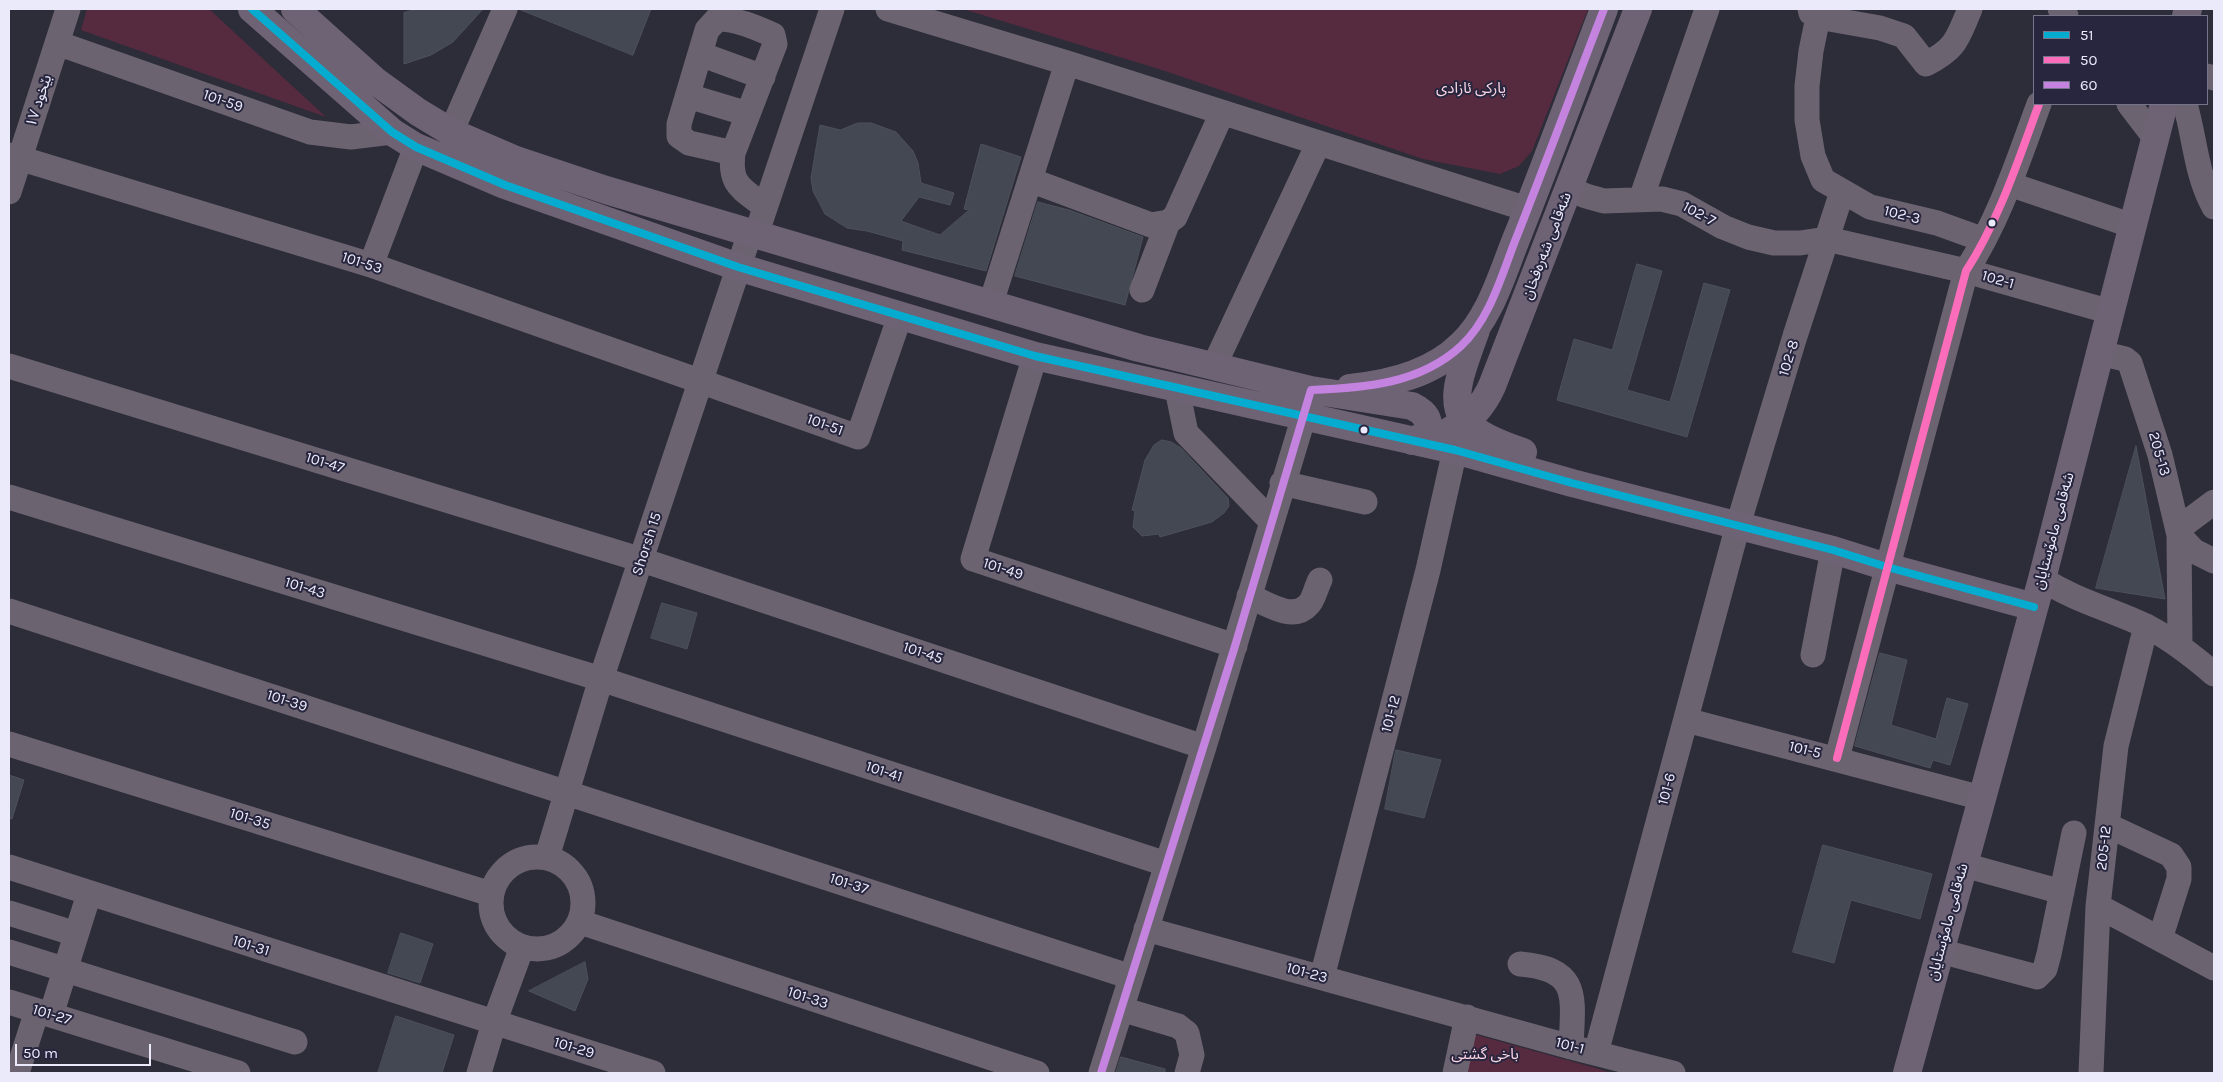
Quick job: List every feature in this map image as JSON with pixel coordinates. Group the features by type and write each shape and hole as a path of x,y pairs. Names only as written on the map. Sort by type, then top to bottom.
{"main road":[{"path":"252,9 392,132 416,146 505,185 738,268 1035,356 1455,450 1572,483 1740,518 1890,558 2038,592"},
{"path":"295,9 374,80 418,112 451,132 525,163 606,190 1139,348 1311,390 1412,406 1428,419 1429,426 1426,435 1412,441"},
{"path":"1604,9 1487,310 1476,330 1456,389 1458,407 1474,431 1492,442 1740,518 1833,550 1890,558"},
{"name":"شەقامی شەرەفخان","path":"1412,441 1447,432 1466,421 1480,408 1492,386 1570,189 1638,9"},
{"name":"شەقامی مامۆستایان","path":"1907,1073 2038,592 2164,105"},
{"path":"1311,390 1369,386 1412,376 1438,363 1460,347 1476,330"},
{"path":"1304,416 1311,390"}],"street":[{"name":"بێخود ١٧","path":"9,192 14,157 58,43 67,9"},
{"path":"451,132 505,9"},
{"name":"Shorsh 15","path":"547,857 601,679 700,381 738,268 765,207 832,9"},
{"path":"888,9 1067,63 1527,209"},
{"path":"1641,199 1707,9"},
{"path":"1833,186 1813,156 1807,120 1814,13 1880,28 1904,36 1926,64 1945,54 1955,43 1970,9"},
{"path":"733,153 689,143 679,136 679,124 707,30 718,19 730,19 763,30 772,35 775,44 733,153 731,170 738,184 765,207"},
{"name":"101-59","path":"58,43 310,132 351,138 392,132"},
{"path":"700,54 763,77"},
{"path":"992,303 1067,63"},
{"path":"688,96 748,114"},
{"path":"1837,758 1966,271 1984,240 2009,184 2038,105"},
{"path":"2131,105 2155,138"},
{"path":"2185,105 2199,170 2214,207"},
{"path":"1030,180 1151,224 1168,222 1175,217 1222,113"},
{"path":"1214,366 1318,144"},
{"path":"371,265 416,146"},
{"name":"101-53","path":"14,157 371,265 700,381"},
{"path":"2009,184 2133,226"},
{"name":"102-8","path":"1740,518 1827,239 1833,186"},
{"name":"102-3","path":"1833,186 1870,207 1937,223 1984,240"},
{"name":"102-7","path":"1570,189 1604,201 1623,202 1641,199 1662,200 1682,204 1723,227 1748,237 1774,243 1800,243 1827,239"},
{"path":"1142,290 1168,222"},
{"name":"102-1","path":"1827,239 1966,271 2111,312"},
{"name":"101-51","path":"700,381 858,437 900,316"},
{"name":"205-13","path":"2100,353 2125,359 2131,366 2160,455 2178,532 2180,645"},
{"name":"101-49","path":"1035,356 973,559 1235,646"},
{"name":"101-47","path":"9,366 642,560"},
{"path":"1176,389 1186,433 1272,521"},
{"path":"1101,1073 1204,747 1282,483 1304,416"},
{"name":"101-12","path":"1322,977 1428,570 1455,450"},
{"path":"1282,483 1365,502"},
{"name":"101-43","path":"9,497 601,679"},
{"path":"2214,502 2178,532 2194,551 2214,561"},
{"name":"101-6","path":"1596,1053 1740,518"},
{"path":"1813,655 1833,550"},
{"name":"101-45","path":"642,560 1204,747"},
{"path":"1250,596 1285,612 1299,612 1309,605 1320,580"},
{"path":"2038,592 2076,599 2146,626 2180,645 2214,674"},
{"name":"101-39","path":"9,611 566,791"},
{"name":"205-12","path":"2091,1073 2098,906 2116,746 2146,626"},
{"name":"101-41","path":"601,679 1166,864"},
{"name":"101-5","path":"1686,720 1837,758 1982,798"},
{"name":"101-35","path":"9,744 491,894"},
{"name":"101-37","path":"566,791 1131,977"},
{"path":"2107,825 2171,855 2178,867 2179,879 2160,939"},
{"path":"1940,951 2038,977 2045,969 2074,833"},
{"path":"532,856 547,857 560,862 571,871 579,882 583,895 584,909 580,922 572,934 562,942 549,948 522,947 510,941 500,932 490,907 491,894 496,880 506,868 518,860 532,856"},
{"path":"1964,865 2062,892"},
{"name":"101-31","path":"9,867 494,1024"},
{"path":"16,1073 65,970 89,894"},
{"path":"2098,906 2214,968"},
{"path":"9,913 76,934"},
{"name":"101-33","path":"580,922 1037,1073"},
{"name":"101-23","path":"1146,928 1467,1017"},
{"path":"479,1073 494,1024 522,947"},
{"path":"9,952 295,1042"},
{"path":"1520,964 1540,966 1558,973 1566,983 1573,999 1571,1047"},
{"name":"101-27","path":"9,1002 238,1073"},
{"path":"1121,1009 1178,1026 1187,1033 1192,1055 1187,1073"},
{"path":"1454,1073 1467,1017"},
{"name":"101-1","path":"1467,1017 1571,1047 1673,1073"},
{"name":"101-29","path":"494,1024 653,1073"}],"green space":[{"path":"87,9 209,9 326,117 81,30"},
{"name":"پارکی ئازادی","path":"963,9 1588,9 1532,151 1519,166 1500,174 1423,159 1162,70"},
{"name":"باخی گشتی","path":"1473,1034 1599,1069 1611,1073 1463,1073"}],"building":[{"path":"417,9 483,9 453,42 431,55 404,64 404,13"},
{"path":"519,9 651,9 633,55"},
{"path":"858,123 871,123 896,132 913,151 918,163 921,183 954,193 950,205 919,197 901,221 940,235 969,210 964,209 981,144 1021,157 986,271 902,250 903,241 867,231 847,228 825,214 813,191 811,178 820,125 840,130"},
{"path":"1038,202 1069,210 1143,237 1125,305 1015,276"},
{"path":"1637,264 1662,271 1627,390 1670,402 1704,283 1730,290 1687,437 1557,400 1574,339 1612,350"},
{"path":"1162,440 1171,442 1181,448 1228,498 1229,506 1224,513 1212,522 1160,537 1159,534 1142,536 1133,527 1135,511 1132,510 1145,460 1154,445"},
{"path":"2136,446 2165,599 2096,588"},
{"path":"662,603 697,613 687,649 651,638"},
{"path":"1880,653 1907,660 1891,725 1936,739 1947,698 1968,704 1950,765 1933,760 1930,768 1855,746"},
{"path":"1396,750 1441,760 1424,818 1385,809"},
{"path":"9,775 24,780 12,819 9,818"},
{"path":"1823,845 1932,874 1920,919 1851,900 1834,963 1793,952"},
{"path":"401,933 433,944 420,983 388,973"},
{"path":"585,962 588,979 575,1011 529,991"},
{"path":"396,1016 454,1035 442,1073 378,1073"},
{"path":"1121,1057 1165,1069 1165,1073 1116,1073"}],"transit line":[{"name":"51","path":"252,9 392,132 416,147 505,185 738,267 1035,356 1455,450 1572,483 1833,550 1887,567 2034,607"},
{"name":"60","path":"1101,1073 1235,646 1311,390 1351,388 1390,382 1409,376 1428,369 1445,359 1471,335 1488,309 1495,294 1604,9"},
{"name":"50","path":"1837,758 1966,271 1978,252 1998,211 2039,105"}]}
